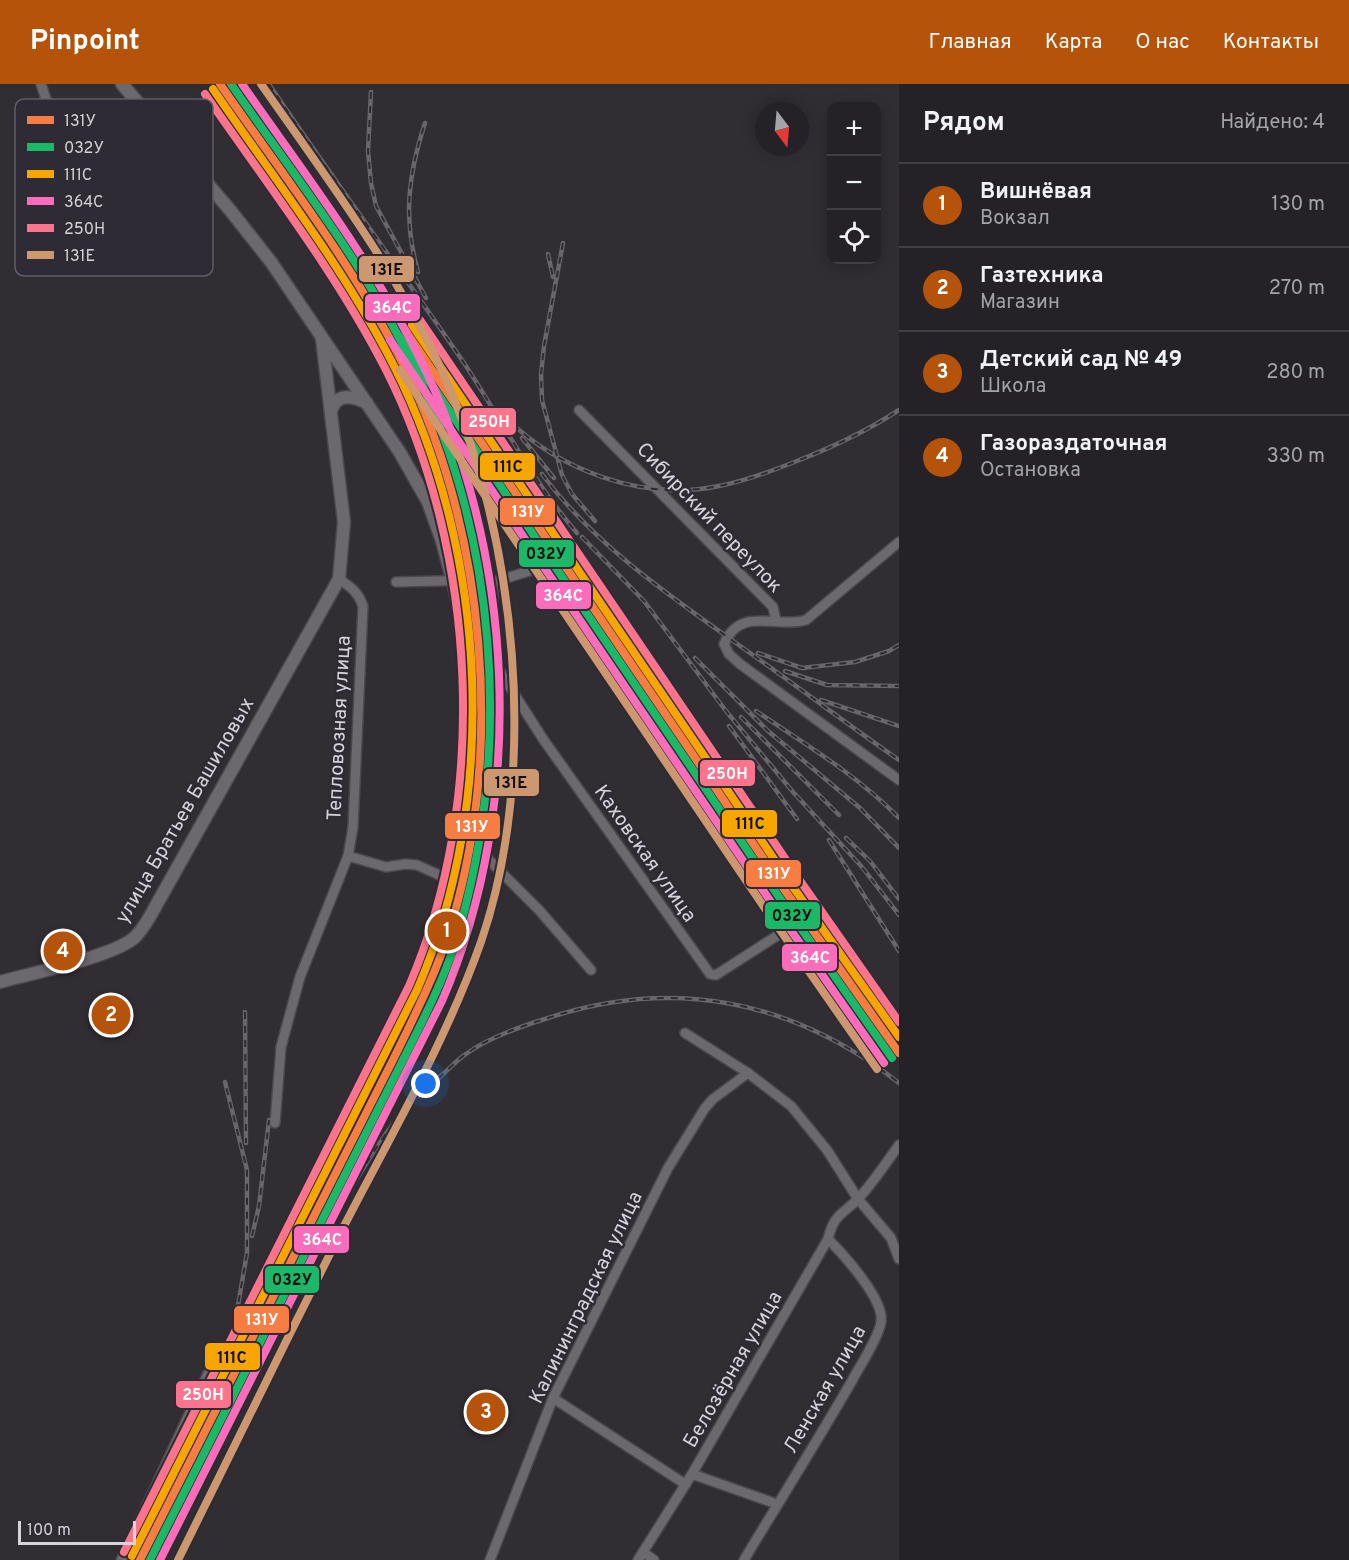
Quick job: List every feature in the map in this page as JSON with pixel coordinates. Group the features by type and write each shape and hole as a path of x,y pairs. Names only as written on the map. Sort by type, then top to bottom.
{"street":[{"path":"41,84 46,99"},
{"path":"122,84 135,99"},
{"path":"123,1560 209,1375 254,1311 294,1238 405,1009 426,954 448,879 461,801 468,687 467,649 453,582 428,502 368,403 290,289 213,190"},
{"path":"321,335 344,522 339,579"},
{"path":"331,411 336,402 345,396 368,403"},
{"name":"Сибирский переулок","path":"579,410 773,607 776,621 790,623 806,620 899,542"},
{"path":"396,582 477,580 493,582 543,567 558,570 688,765 848,996 867,1030"},
{"name":"Тепловозная улица","path":"275,1123 281,1047 300,977 348,856 354,827 363,606 359,596 352,588 339,579"},
{"name":"улица Братьев Башиловых","path":"0,982 97,955 123,945 136,936 162,895 339,579"},
{"path":"422,1040 475,897 483,854 497,667 493,626 493,582"},
{"path":"776,621 755,620 735,629 724,644 729,654 899,780"},
{"name":"Каховская улица","path":"497,667 543,739 710,974 716,975 797,923"},
{"path":"483,854 539,910 591,970"},
{"path":"348,856 386,867 417,865 448,879"},
{"path":"686,1033 748,1073 791,1106 827,1150 858,1199 891,1238 899,1259"},
{"name":"Калининградская улица","path":"490,1560 553,1398 668,1168 705,1108 713,1099 748,1073"},
{"path":"858,1199 899,1145"},
{"name":"Белозёрная улица","path":"641,1556 692,1474 828,1239 831,1227 839,1214 858,1199"},
{"name":"Ленская улица","path":"744,1560 860,1366 882,1322 880,1311 851,1262 828,1239"},
{"path":"553,1398 685,1484"},
{"path":"692,1474 777,1504"},
{"path":"641,1556 654,1560"}],"railway":[{"path":"269,84 464,363 532,472 577,533"},
{"path":"371,92 368,151 376,206 426,298"},
{"path":"418,272 413,252 409,215 411,179 425,123"},
{"path":"563,243 544,346 541,374 542,400 562,475 572,494 595,521"},
{"path":"548,254 553,277"},
{"path":"385,289 790,889 899,1043"},
{"path":"503,415 549,452 602,477 631,485 690,490 729,484 778,468 850,438 899,410"},
{"path":"522,438 554,478"},
{"path":"542,474 564,502 642,574 899,760"},
{"path":"582,537 644,601 726,711 793,792 862,867 899,915"},
{"path":"758,653 802,668 855,662 889,651 899,645"},
{"path":"695,658 768,731 860,808 899,848"},
{"path":"785,671 827,685 899,686"},
{"path":"821,700 899,726"},
{"path":"756,711 848,774 899,818"},
{"path":"741,717 839,815"},
{"path":"729,726 797,819"},
{"path":"846,838 870,861 899,899"},
{"path":"829,840 899,951"},
{"path":"158,1560 347,1195 368,1160 391,1126 413,1101 460,1058 475,1048 525,1026 593,1006 639,999 685,998 730,1004 774,1015 817,1032 859,1055 899,1083"},
{"path":"245,1012 246,1143"},
{"path":"133,1560 200,1421 232,1340 247,1253 247,1170 225,1082"},
{"path":"252,1236 259,1206 269,1120"}],"transit line":[{"name":"131У","path":"140,1560 417,1012 450,929 467,860 478,788 481,715 478,642 469,569 453,498 431,429 403,364 340,255 220,84"},
{"name":"032У","path":"150,1560 426,1014 441,980 460,927 476,857 486,785 490,712 487,640 478,567 462,496 440,427 411,361 371,289 326,219 231,84"},
{"name":"364С","path":"160,1560 442,1001 470,924 488,843 498,760 499,676 491,592 475,509 451,430 418,355 379,284 335,216 242,84"},
{"name":"131Е","path":"178,1560 452,1015 481,942 499,875 510,803 514,729 512,654 503,578 488,505 468,436 442,371 403,296 358,224 261,84"},
{"name":"111С","path":"132,1556 417,990 444,916 462,838 471,758 472,677 465,596 449,517 426,440 395,368 354,295 213,89"},
{"name":"250Н","path":"205,94 209,99"},
{"name":"250Н","path":"124,1552 409,986 435,913 453,836 462,757 462,676 455,596 440,517 417,441 386,370 345,298 300,229 213,105"},
{"name":"250Н","path":"420,320 801,882 899,1022"},
{"name":"111С","path":"412,325 793,887 899,1037"},
{"name":"131У","path":"405,330 786,892 899,1053"},
{"name":"032У","path":"398,335 779,897 892,1058"},
{"name":"364С","path":"390,340 771,902 884,1063"},
{"name":"131Е","path":"400,370 764,907 877,1069"}],"place":[{"name":"Вишнёвая","path":"447,931"},
{"name":"Газораздаточная","path":"63,951"},
{"name":"Газтехника","path":"111,1015"},
{"name":"Детский сад № 49","path":"486,1412"}]}
